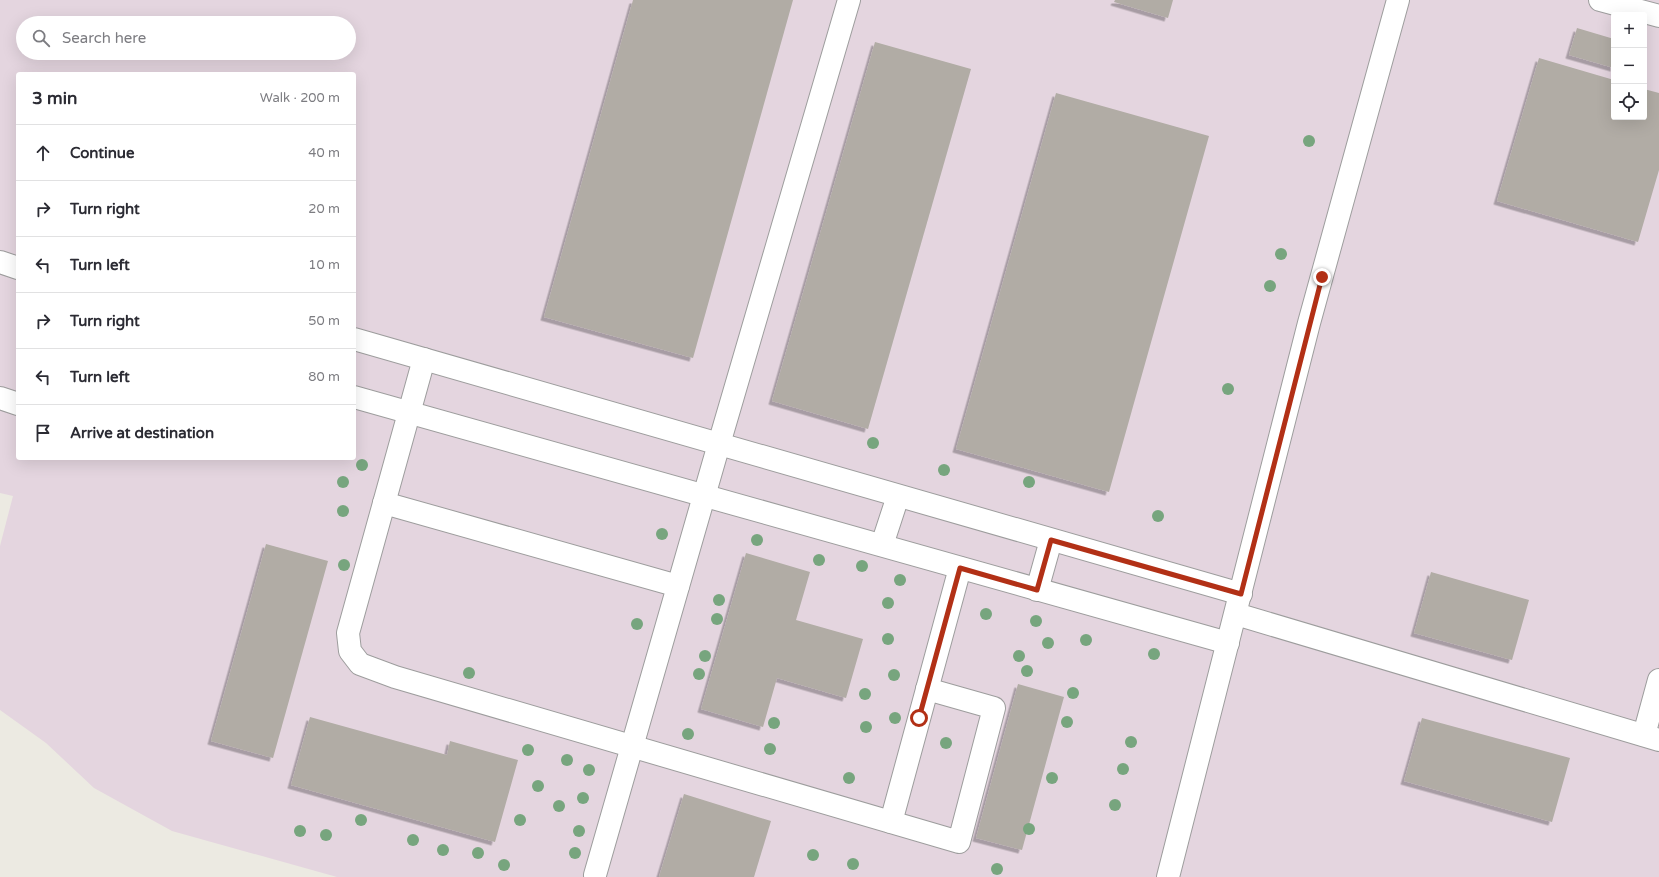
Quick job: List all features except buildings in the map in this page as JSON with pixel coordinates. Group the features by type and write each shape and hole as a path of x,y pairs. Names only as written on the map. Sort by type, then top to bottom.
{"street":[{"path":"595,875 718,444 849,0"},
{"path":"1168,877 1309,323 1398,0"},
{"path":"1600,0 1659,16"},
{"path":"0,262 16,267"},
{"path":"356,340 1051,540 1238,604 1651,737 1659,680"},
{"path":"424,359 348,633 350,651 360,664 395,677 958,842 994,708 927,689"},
{"path":"0,398 16,403"},
{"path":"356,398 1228,643"},
{"path":"882,546 898,496"},
{"path":"384,503 678,586"},
{"path":"1037,590 1051,540"},
{"path":"891,822 960,568"}],"shaded area":[{"path":"0,0 1659,0 1659,877 337,877 172,831 94,788 46,743 0,710 0,546 13,496 0,493"}],"route":[{"path":"919,718 960,568 1037,590 1051,540 1241,594 1309,323 1322,277"}]}
